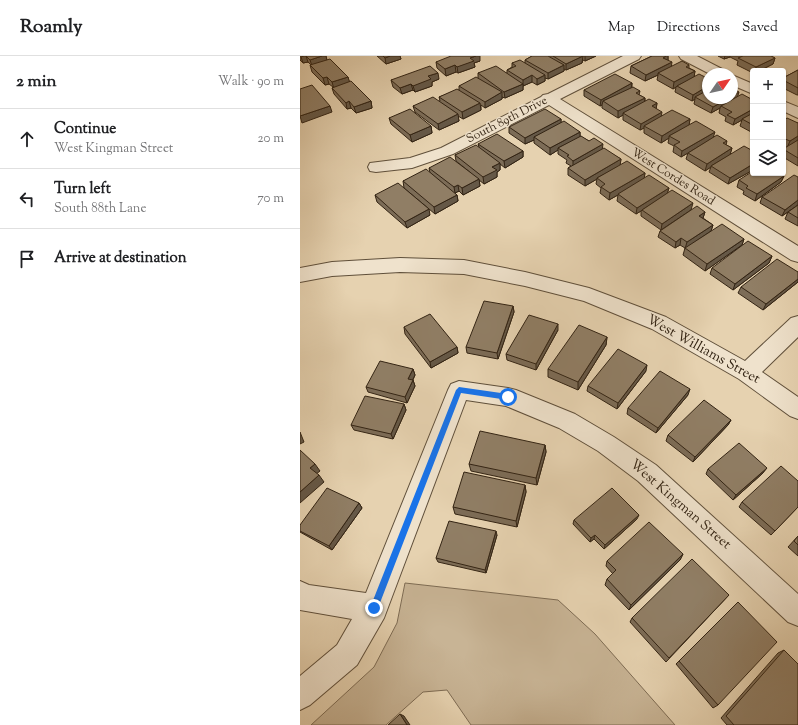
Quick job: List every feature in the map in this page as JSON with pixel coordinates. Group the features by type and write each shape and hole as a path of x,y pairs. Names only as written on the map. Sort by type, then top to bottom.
{"street":[{"name":"South 89th Drive","path":"376,167 412,163 447,151 548,98 634,56"},
{"path":"686,56 709,68"},
{"path":"738,82 750,88"},
{"name":"West Cordes Road","path":"548,98 798,255"},
{"path":"786,107 798,113"},
{"name":"West Williams Street","path":"300,274 332,269 400,265 464,267 525,279 589,295 659,323 747,373 798,409"},
{"path":"747,373 798,324"},
{"name":"West Kingman Street","path":"374,608 459,390 508,397 567,421 606,444 647,473 798,612"},
{"path":"300,595 304,598 374,608 347,655 300,695"}],"shaded area":[{"path":"405,583 558,600 595,634 675,725 471,725 447,690 423,692 386,725 311,725 374,667 397,623"}],"building":[{"path":"306,56 322,56 310,60"},
{"path":"451,56 476,56 470,58 474,61 457,67 455,65 445,69 436,62"},
{"path":"532,56 548,56 564,65 548,73 525,60"},
{"path":"553,56 583,56 566,64"},
{"path":"652,56 666,56 663,58 672,62 646,75 631,66"},
{"path":"743,56 771,56 775,58 756,67 738,58"},
{"path":"330,59 348,77 332,82 327,77 323,78 310,65"},
{"path":"520,60 545,75 537,79 532,75 523,80 507,70 516,66 512,63"},
{"path":"682,61 689,65 686,67 695,71 674,82 658,73"},
{"path":"430,66 438,73 428,76 431,79 413,86 411,84 400,88 391,80"},
{"path":"496,66 523,84 504,92 478,73"},
{"path":"798,70 798,88 786,82 786,76"},
{"path":"615,74 632,83 601,100 584,90"},
{"path":"699,74 702,76 702,90 693,95 677,86"},
{"path":"476,77 502,92 485,102 459,86"},
{"path":"351,81 371,101 354,107 349,101 346,103 332,88"},
{"path":"312,85 330,106 300,116 300,89"},
{"path":"633,87 640,91 636,93 645,98 618,111 603,101"},
{"path":"457,89 480,103 462,112 439,97"},
{"path":"702,93 702,101 695,97"},
{"path":"742,94 750,98 750,111 735,119 727,115 732,112 721,106 724,104 738,104 738,96"},
{"path":"433,97 458,114 438,124 413,106"},
{"path":"649,99 657,103 652,106 662,112 641,124 623,113"},
{"path":"708,104 718,104 713,107"},
{"path":"410,109 431,126 410,135 389,118"},
{"path":"545,109 561,119 525,138 509,127"},
{"path":"672,110 690,119 662,136 644,126"},
{"path":"750,115 750,123 742,119"},
{"path":"786,119 798,123 798,136 790,141 786,139"},
{"path":"564,121 580,132 550,148 534,137"},
{"path":"696,121 715,132 682,151 674,145 680,142 669,136"},
{"path":"497,134 523,151 504,161 478,144"},
{"path":"717,135 727,141 723,143 732,148 707,164 688,153"},
{"path":"581,136 589,141 594,138 603,144 573,161 567,156 569,155 558,148"},
{"path":"798,140 798,158 786,151 786,147"},
{"path":"476,145 500,163 492,167 497,170 483,177 455,155"},
{"path":"744,146 750,149 750,166 730,178 711,166"},
{"path":"604,148 621,159 585,180 568,168"},
{"path":"450,157 479,179 462,188 458,185 454,187 429,168"},
{"path":"627,161 645,173 610,193 601,187 605,184 597,178"},
{"path":"426,169 457,195 434,207 403,181"},
{"path":"750,173 750,176 784,176 757,194 746,188 748,186 739,180"},
{"path":"649,175 669,188 637,208 618,194"},
{"path":"794,175 798,177 798,200 785,210 762,197"},
{"path":"398,183 429,209 405,222 375,195"},
{"path":"672,190 693,203 662,224 642,210"},
{"path":"798,205 798,218 788,212"},
{"path":"697,206 705,212 699,216 713,225 687,242 681,238 676,242 660,231"},
{"path":"722,224 744,239 707,264 685,248"},
{"path":"748,241 772,256 735,284 712,268"},
{"path":"777,259 798,272 798,279 766,304 741,287"},
{"path":"484,301 513,306 497,353 466,347"},
{"path":"430,314 457,347 430,362 404,327"},
{"path":"529,315 558,324 536,364 506,354"},
{"path":"579,325 607,337 578,382 548,369"},
{"path":"618,349 647,365 618,403 588,386"},
{"path":"380,361 413,369 408,379 413,380 405,397 366,387"},
{"path":"660,371 690,389 658,428 628,408"},
{"path":"365,396 404,404 391,434 351,425"},
{"path":"704,400 731,420 695,457 668,435"},
{"path":"480,431 545,445 536,478 469,464"},
{"path":"739,443 767,468 736,495 708,469"},
{"path":"300,450 315,464 310,468 319,475 300,492"},
{"path":"781,466 798,481 798,507 775,531 742,502"},
{"path":"464,472 525,485 516,521 453,507"},
{"path":"327,488 359,503 329,546 300,531 300,525"},
{"path":"612,488 639,515 605,545 595,535 591,538 574,520"},
{"path":"449,521 496,531 485,570 436,558"},
{"path":"649,522 683,554 631,605 607,579 616,570 607,561"},
{"path":"798,536 798,545 794,541"},
{"path":"692,559 729,595 669,658 632,618"},
{"path":"738,602 777,642 718,705 679,661"},
{"path":"784,650 798,664 798,725 734,725 726,716"},
{"path":"400,714 407,725 388,725"}],"route":[{"path":"374,608 459,390 508,397"}]}
